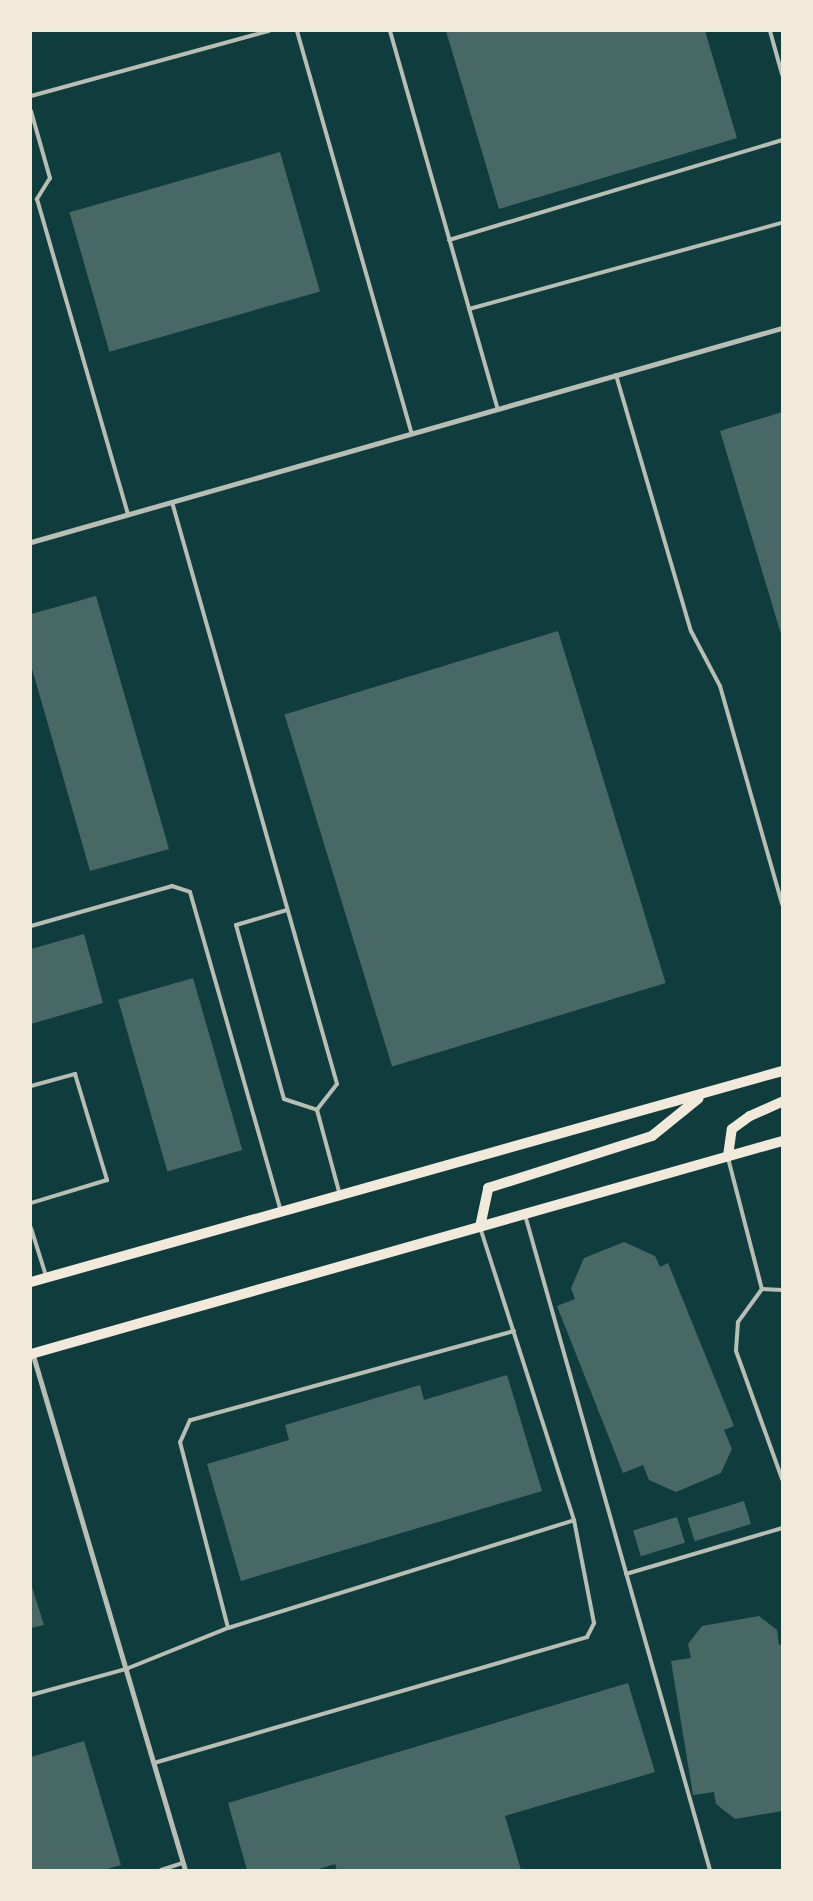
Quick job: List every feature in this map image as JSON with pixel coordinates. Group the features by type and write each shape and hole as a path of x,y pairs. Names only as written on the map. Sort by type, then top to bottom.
{"main road":[{"path":"31,1282 782,1071"},
{"path":"480,1227 488,1188 652,1136 703,1094"},
{"path":"728,1156 732,1130 750,1116 782,1102"},
{"path":"32,1352 782,1141"}],"street":[{"path":"31,542 782,328"},
{"path":"32,1352 185,1870"}],"lane":[{"path":"31,96 269,31"},
{"path":"297,31 412,434"},
{"path":"390,31 498,409"},
{"path":"770,31 782,74"},
{"path":"31,111 50,178 37,199 128,515"},
{"path":"449,240 782,140"},
{"path":"469,310 782,224"},
{"path":"616,375 691,631 720,686 782,904"},
{"path":"172,502 337,1084 317,1110"},
{"path":"31,926 172,886 190,892 281,1212"},
{"path":"287,910 236,925 284,1099 317,1110"},
{"path":"31,1086 76,1074 107,1180 31,1202"},
{"path":"317,1110 340,1196"},
{"path":"728,1156 762,1289"},
{"path":"524,1214 710,1870"},
{"path":"154,1763 587,1637 594,1623 574,1520 480,1227"},
{"path":"31,1228 47,1278"},
{"path":"762,1289 782,1290"},
{"path":"762,1289 738,1322 736,1351 782,1479"},
{"path":"228,1628 180,1442 190,1420 514,1331"},
{"path":"31,1695 126,1669 228,1628 574,1520"},
{"path":"626,1574 782,1528"},
{"path":"161,1870 183,1863"}],"building":[{"path":"446,31 705,31 737,138 499,209"},
{"path":"280,152 320,291 109,352 69,212"},
{"path":"782,412 782,634 781,634 720,431"},
{"path":"96,596 169,849 90,871 31,665 31,614"},
{"path":"558,631 666,983 392,1067 284,715"},
{"path":"84,934 103,1003 31,1024 31,949"},
{"path":"193,978 242,1150 167,1172 118,999"},
{"path":"624,1242 655,1256 660,1267 668,1263 734,1426 724,1430 732,1449 721,1473 676,1492 649,1480 643,1465 623,1473 557,1306 575,1299 571,1288 584,1258"},
{"path":"507,1375 542,1491 241,1581 207,1464 289,1440 285,1425 420,1385 424,1400"},
{"path":"744,1501 751,1524 695,1541 688,1518"},
{"path":"677,1517 685,1543 641,1556 633,1530"},
{"path":"31,1584 44,1625 31,1628"},
{"path":"759,1616 777,1630 779,1645 782,1644 782,1811 735,1819 716,1804 714,1792 693,1795 671,1661 691,1658 688,1644 702,1626"},
{"path":"628,1683 655,1772 505,1816 521,1870 337,1870 335,1864 316,1870 247,1870 228,1803"},
{"path":"84,1741 121,1865 104,1870 31,1870 31,1757"}]}
